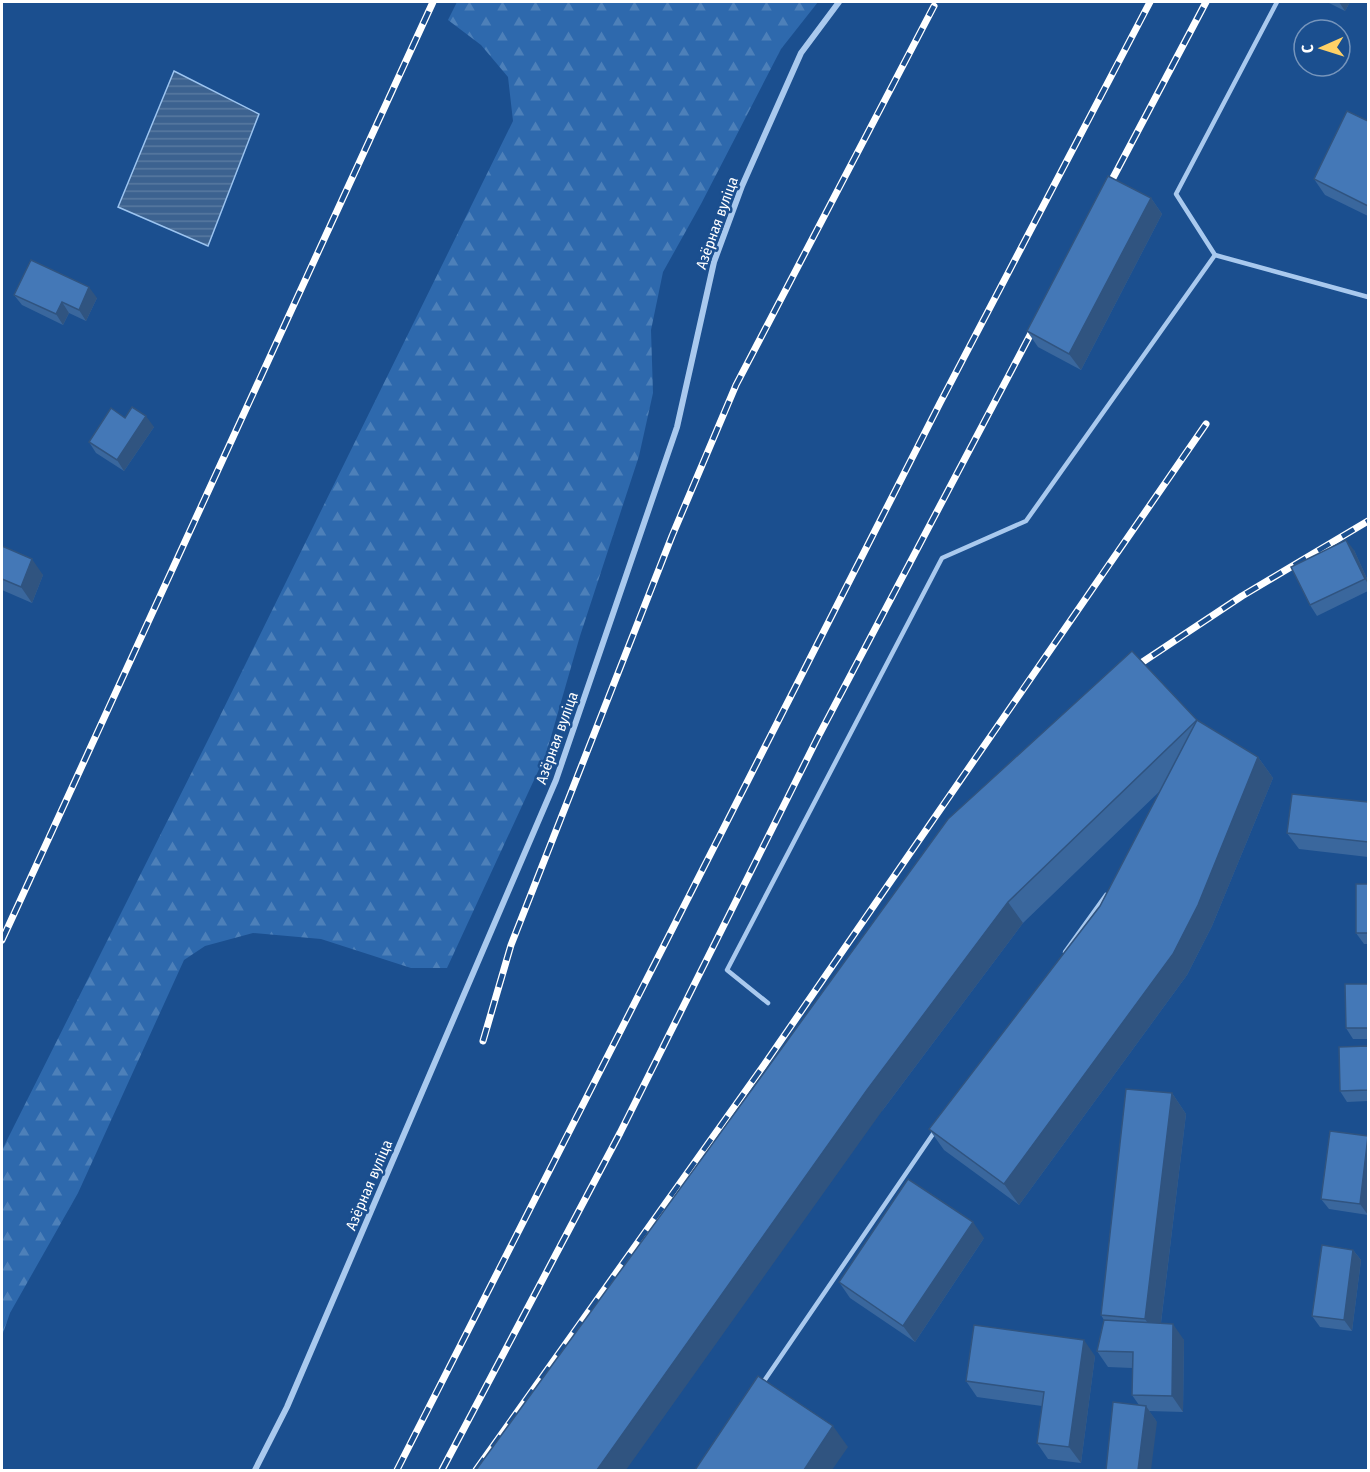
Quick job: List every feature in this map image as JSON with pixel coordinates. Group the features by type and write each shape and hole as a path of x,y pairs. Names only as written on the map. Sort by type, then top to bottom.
{"street":[{"name":"Азёрная вуліца","path":"255,1470 287,1407 555,780 677,427 714,262 742,186 801,53 839,2"}],"lane":[{"path":"1276,2 1176,194 1215,255 1368,297"},
{"path":"768,1004 727,970 942,558 1026,521 1215,255"},
{"path":"1059,961 1107,894"},
{"path":"756,1393 940,1124"}],"green space":[{"path":"457,2 818,2 781,49 663,272 651,330 653,393 639,456 580,636 546,754 447,968 411,968 321,939 253,933 205,946 184,960 78,1193 10,1313 2,1336 2,1150 217,722 513,121 508,77 481,45 448,20"}],"shaded area":[{"path":"174,71 259,114 208,246 118,207"}],"building":[{"path":"1347,111 1368,121 1368,206 1314,179"},
{"path":"1108,176 1151,198 1069,354 1027,331"},
{"path":"31,260 89,287 79,310 62,302 56,314 14,295"},
{"path":"132,407 146,416 117,460 89,442 111,408 125,418"},
{"path":"1346,540 1365,579 1310,605 1291,567"},
{"path":"2,546 32,559 21,587 2,579"},
{"path":"1132,651 1197,720 1008,902 867,1090 597,1470 476,1470 948,819"},
{"path":"1197,720 1258,757 1198,905 1173,954 1004,1184 929,1129 1100,906"},
{"path":"1292,794 1368,802 1368,842 1287,833"},
{"path":"1356,884 1368,884 1368,933 1356,933"},
{"path":"1345,984 1368,984 1368,1028 1346,1028"},
{"path":"1368,1046 1368,1090 1340,1091 1339,1047"},
{"path":"1126,1089 1172,1093 1145,1319 1101,1315"},
{"path":"1330,1131 1368,1136 1360,1204 1321,1199"},
{"path":"908,1179 973,1222 903,1326 839,1282"},
{"path":"1322,1245 1353,1250 1344,1320 1312,1316"},
{"path":"1104,1320 1173,1324 1172,1396 1132,1395 1133,1352 1097,1351"},
{"path":"974,1325 1084,1340 1069,1447 1037,1443 1044,1392 966,1381"},
{"path":"758,1376 833,1426 804,1470 695,1470"},
{"path":"1113,1402 1146,1406 1138,1470 1106,1470"}],"railway":[{"path":"2,940 433,2"},
{"path":"397,1470 940,403 1150,2"},
{"path":"1105,193 1206,2"},
{"path":"483,1041 511,945 672,536 736,385 934,6"},
{"path":"442,1470 620,1133 818,737 1038,320"},
{"path":"476,1470 764,1065 1206,424"},
{"path":"1129,671 1242,596 1368,521"}]}
